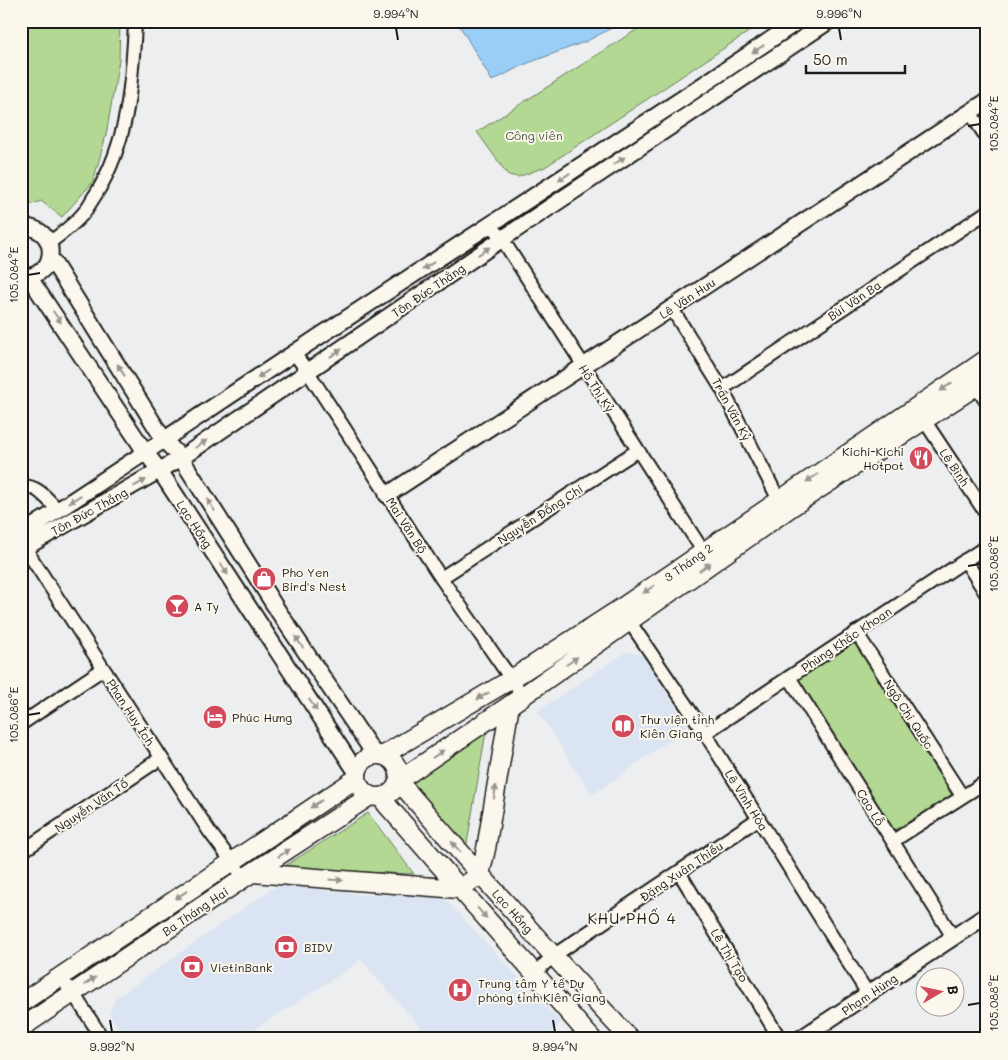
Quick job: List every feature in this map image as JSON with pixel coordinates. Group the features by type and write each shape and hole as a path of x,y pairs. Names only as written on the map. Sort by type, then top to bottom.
{"main road":[{"name":"3 Tháng 2","path":"379,755 625,614 786,503 906,414 987,359"},
{"name":"3 Tháng 2","path":"398,782 516,700 704,551 924,420 981,383"},
{"path":"248,876 459,889 480,875 516,700"},
{"path":"379,755 390,759 396,765 398,782 392,792 376,796 361,789 357,776 361,763 369,756 379,755"},
{"name":"Ba Tháng Hai","path":"21,1003 357,776"},
{"name":"Lạc Hồng","path":"398,782 553,956 630,1039"},
{"name":"Ba Tháng Hai","path":"21,1028 248,876 376,796"},
{"name":"Lạc Hồng","path":"376,796 386,804 592,1039"}],"street":[{"name":"Tôn Đức Thắng","path":"22,544 58,510 798,21"},
{"name":"Tôn Đức Thắng","path":"22,544 181,458 502,238 829,21"},
{"path":"25,277 41,272 47,266 50,250 82,216 100,187 116,155 128,109 133,71 135,24"},
{"name":"Lê Văn Hưu","path":"387,495 987,101"},
{"path":"970,112 987,138"},
{"name":"Bùi Văn Ba","path":"722,389 987,212"},
{"name":"Hồ Thị Kỷ","path":"491,225 502,238 704,551"},
{"name":"Lạc Hồng","path":"21,228 30,227 39,230 45,236 50,250 164,440 181,458 278,611 379,755"},
{"name":"Lạc Hồng","path":"25,277 160,471 260,623 357,776"},
{"name":"Trần Văn Kỷ","path":"672,309 722,389 786,503"},
{"name":"Mai Văn Bộ","path":"294,353 510,680 516,700"},
{"path":"981,383 987,403"},
{"path":"906,414 924,420"},
{"name":"Lê Bình","path":"924,420 987,515"},
{"name":"Nguyễn Đổng Chi","path":"441,578 638,450"},
{"path":"21,486 28,486 39,490 58,510"},
{"name":"Phan Huy Ích","path":"22,544 230,861 248,876"},
{"name":"Phùng Khắc Khoan","path":"705,733 987,546"},
{"path":"965,560 987,595"},
{"path":"260,623 278,611"},
{"name":"Lê Vĩnh Hòa","path":"625,614 705,733 868,994"},
{"name":"Ngô Chí Quốc","path":"856,632 962,796"},
{"path":"21,724 103,669"},
{"name":"Cao Lỗ","path":"789,677 953,937"},
{"name":"Nguyễn Văn Tố","path":"21,852 161,758"},
{"path":"893,842 987,781"},
{"name":"Đặng Xuân Thiều","path":"535,973 553,956 758,819"},
{"name":"Lê Thị Tạo","path":"679,872 780,1039"},
{"name":"Phạm Hùng","path":"800,1039 987,915"},
{"path":"60,977 73,993 103,1039"}],"shaded area":[{"path":"626,652 643,655 688,727 592,795 538,711"},
{"path":"281,885 365,895 436,894 449,903 561,1023 546,1039 431,1039 360,959 356,964 240,1039 125,1039 109,1013 116,998 270,890"}],"green space":[{"path":"21,21 120,21 119,60 106,135 93,182 62,217 41,201 21,208"},
{"name":"Công viên","path":"650,21 765,21 545,167 518,177 508,175 477,132"},
{"path":"854,641 953,797 889,833 794,683"},
{"path":"487,726 466,849 407,781"},
{"path":"368,813 414,874 280,869"}],"water":[{"path":"457,21 625,21 587,41 523,65 492,81"}],"place":[{"name":"Kichi-Kichi Hotpot","path":"921,458"},
{"name":"Pho Yen Bird's Nest","path":"264,579"},
{"name":"A Ty","path":"177,606"},
{"name":"Phúc Hưng","path":"215,717"},
{"name":"Thư viện tỉnh Kiên Giang","path":"623,726"},
{"name":"BIDV","path":"286,947"},
{"name":"VietinBank","path":"192,967"},
{"name":"Trung tâm Y tế Dự phòng tỉnh Kiên Giang","path":"460,990"}],"district":[{"name":"KHU PHỐ 4","path":"632,918"}]}
